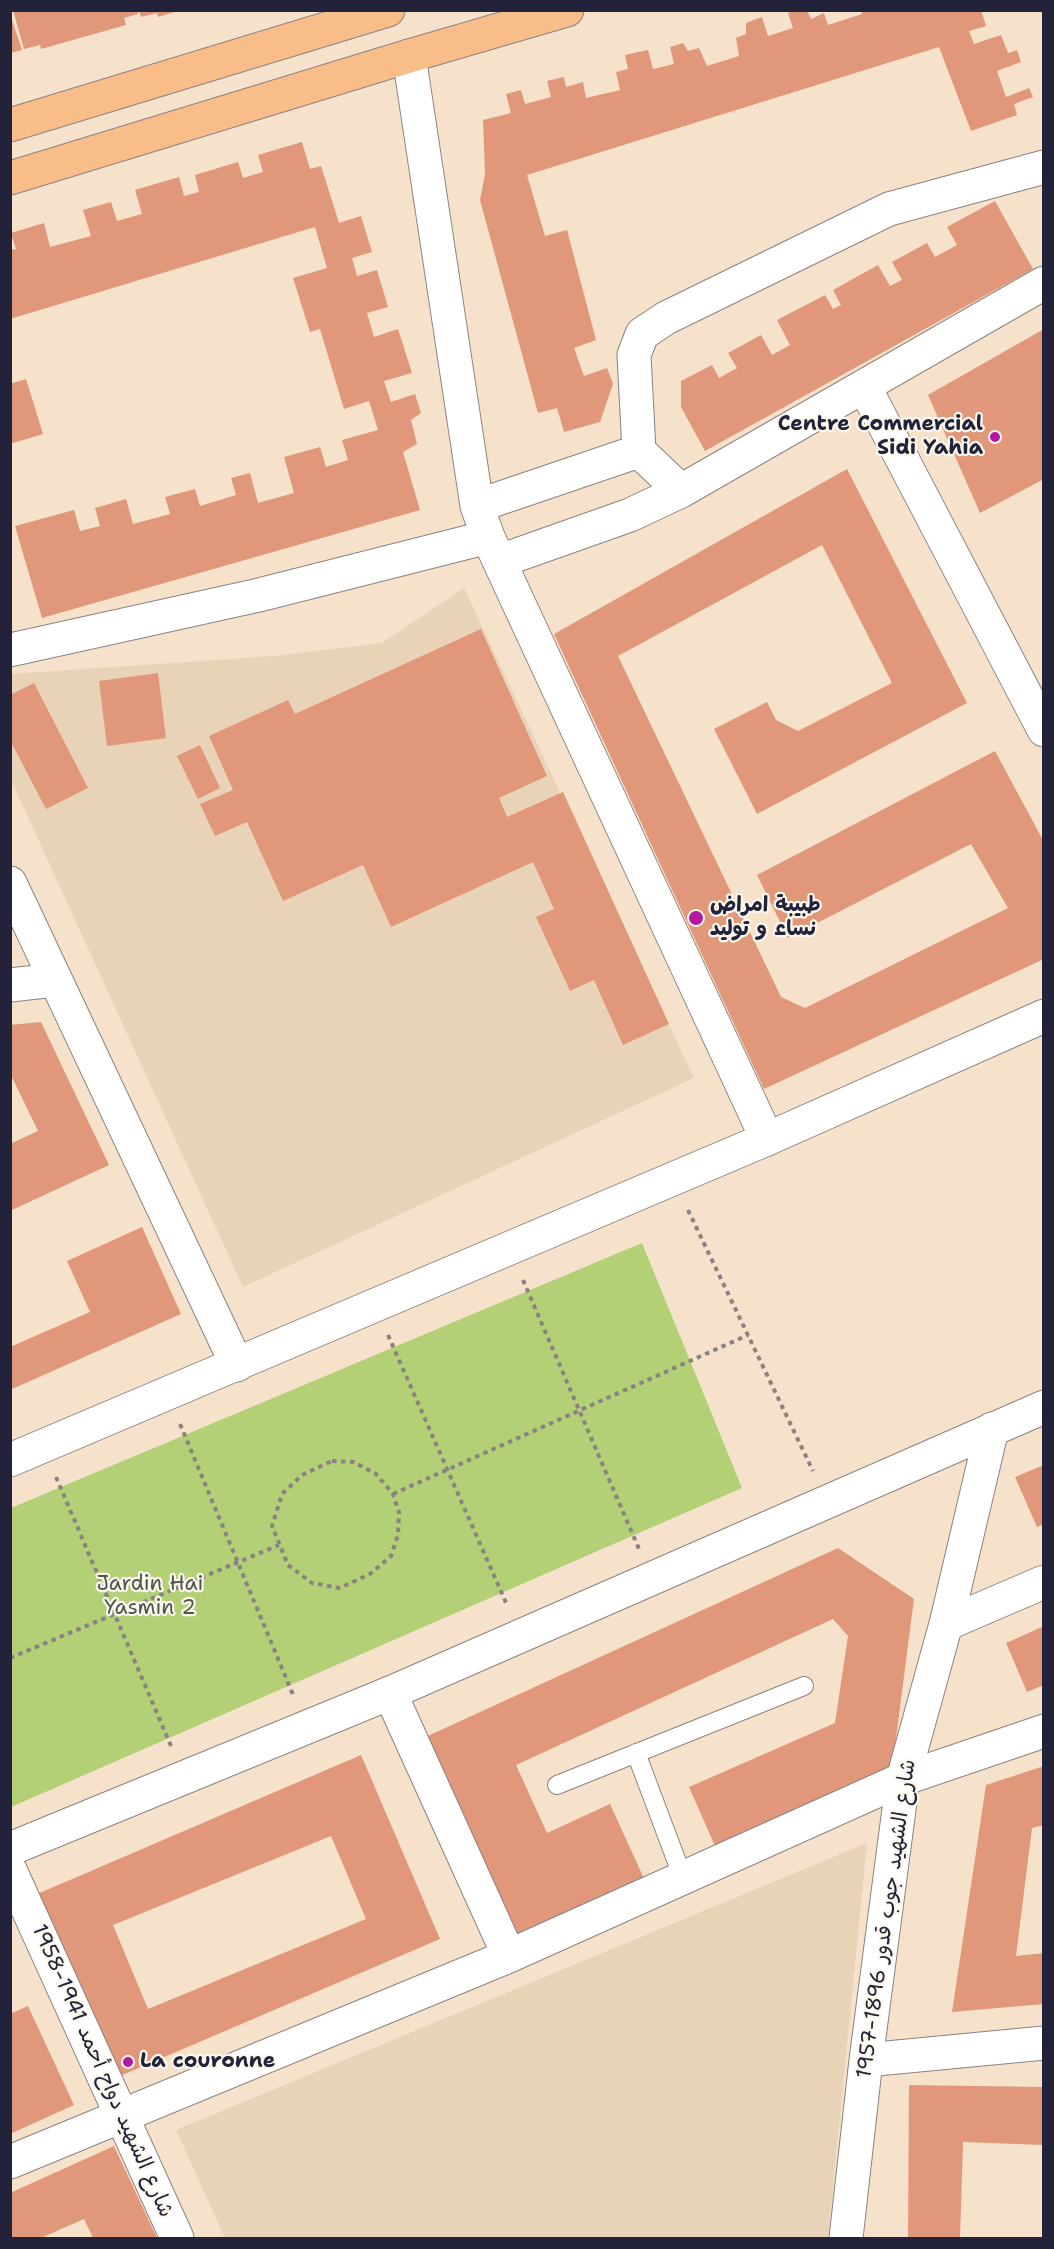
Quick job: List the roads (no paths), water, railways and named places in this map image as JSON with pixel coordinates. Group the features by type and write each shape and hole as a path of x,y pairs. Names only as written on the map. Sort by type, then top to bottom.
{"main road":[{"path":"10,124 388,10"},
{"path":"10,178 408,56 567,10"}],"street":[{"path":"408,56 477,506 494,549 767,1139"},
{"path":"681,491 639,451 634,355 642,334 666,318 889,209 1044,167"},
{"path":"10,650 259,595 494,549 630,515 681,491 1044,283"},
{"path":"864,386 1044,730"},
{"path":"477,506 639,451"},
{"path":"10,883 237,1365"},
{"path":"10,985 55,980"},
{"path":"10,1460 674,1180 1044,1017"},
{"path":"10,1849 390,1693 1044,1407"},
{"name":"شارع الشهيد جوب قدور 1896-1957","path":"846,2238 866,2060 903,1779 946,1624 992,1429"},
{"path":"946,1624 1044,1582"},
{"path":"390,1693 509,1956"},
{"path":"10,2162 509,1956 903,1779 1044,1731"},
{"name":"شارع الشهيد دواح أحمد 1941-1958","path":"10,1870 177,2238"},
{"path":"866,2060 1044,2043"}],"lane":[{"path":"557,1785 804,1686"},
{"path":"636,1754 683,1878"}],"place":[{"name":"Centre Commercial Sidi Yahia","path":"995,437"},
{"name":"طبيبة امراض نساء و توليد","path":"696,918"},
{"name":"La couronne","path":"128,2062"}],"park label":[{"name":"Jardin Hai Yasmin 2","path":"150,1597"}]}
